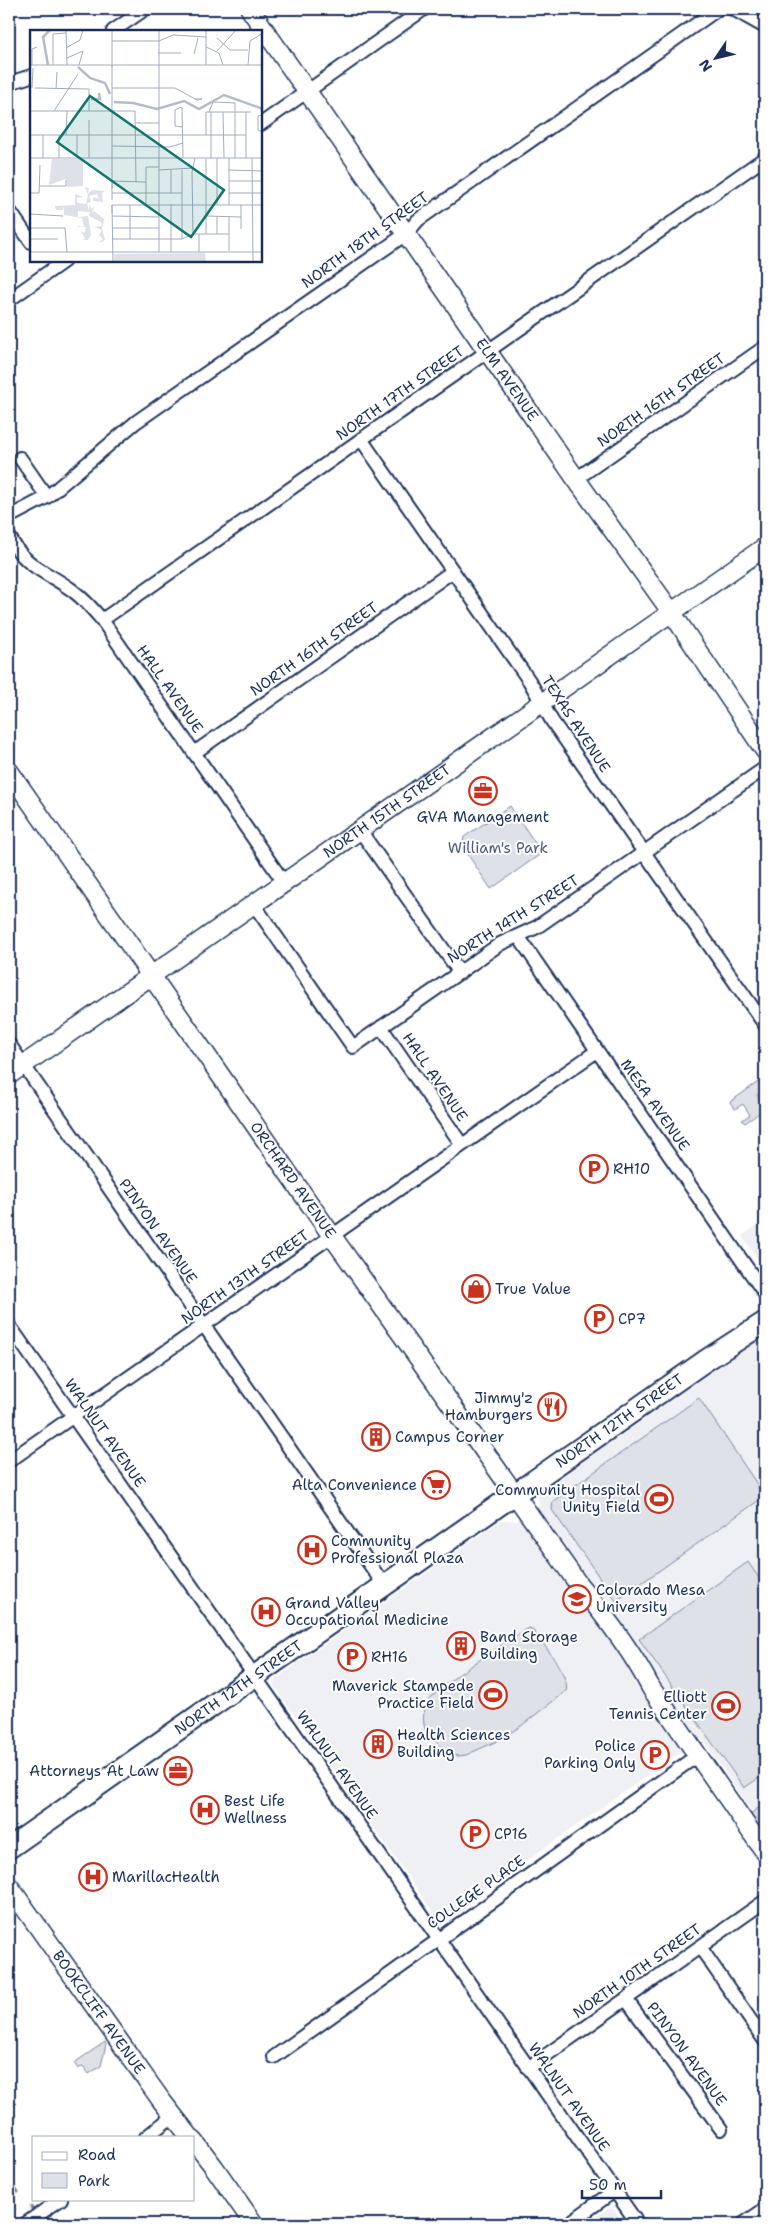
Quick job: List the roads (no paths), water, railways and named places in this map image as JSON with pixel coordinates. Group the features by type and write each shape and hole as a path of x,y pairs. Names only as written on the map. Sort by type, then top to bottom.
{"main road":[{"name":"NORTH 12TH STREET","path":"9,1848 705,1361 765,1322"}],"street":[{"path":"114,30 145,9"},
{"name":"ELM AVENUE","path":"250,9 576,479 672,613 765,751"},
{"path":"262,123 424,9"},
{"name":"NORTH 18TH STREET","path":"9,517 47,497 136,422 407,233 418,220 718,9"},
{"path":"734,9 765,27"},
{"path":"9,83 30,76"},
{"name":"NORTH 17TH STREET","path":"102,620 765,158"},
{"path":"9,210 30,241"},
{"path":"9,300 48,266 61,262"},
{"name":"NORTH 16TH STREET","path":"576,479 765,347"},
{"name":"TEXAS AVENUE","path":"361,439 530,682 552,721 765,1025"},
{"path":"20,458 47,497"},
{"name":"HALL AVENUE","path":"9,536 18,552 28,563 76,594 102,620 284,881"},
{"name":"NORTH 15TH STREET","path":"16,1070 284,881 765,547"},
{"name":"NORTH 16TH STREET","path":"194,753 453,571"},
{"name":"NORTH 14TH STREET","path":"253,903 353,1047 500,944 537,927 765,768"},
{"name":"ORCHARD AVENUE","path":"9,771 332,1236 579,1585 625,1646 651,1688 765,1852"},
{"path":"359,829 460,972"},
{"name":"MESA AVENUE","path":"518,936 765,1294"},
{"name":"HALL AVENUE","path":"381,1027 462,1145"},
{"name":"PINYON AVENUE","path":"9,1044 16,1070 204,1326 384,1585"},
{"name":"NORTH 13TH STREET","path":"9,1461 597,1051"},
{"name":"WALNUT AVENUE","path":"9,1325 638,2224"},
{"name":"COLLEGE PLACE","path":"274,2057 698,1755"},
{"name":"BOOKCLIFF AVENUE","path":"9,1886 189,2136"},
{"name":"NORTH 10TH STREET","path":"528,2068 765,1901"},
{"path":"700,1947 765,2041"},
{"name":"PINYON AVENUE","path":"626,1999 721,2129"},
{"path":"147,2136 173,2116"},
{"path":"195,2142 214,2166 254,2224"},
{"path":"568,2224 614,2191"},
{"path":"25,2224 60,2200"},
{"path":"743,2224 765,2209"}],"waterway":[{"path":"9,2178 18,2192"}],"place":[{"name":"GVA Management","path":"483,791"},
{"name":"RH10","path":"594,1169"},
{"name":"True Value","path":"476,1289"},
{"name":"CP7","path":"599,1319"},
{"name":"Jimmy'z Hamburgers","path":"552,1407"},
{"name":"Campus Corner","path":"376,1437"},
{"name":"Alta Convenience","path":"436,1485"},
{"name":"Community Hospital Unity Field","path":"659,1499"},
{"name":"Community Professional Plaza","path":"312,1550"},
{"name":"Colorado Mesa University","path":"577,1599"},
{"name":"Grand Valley Occupational Medicine","path":"266,1612"},
{"name":"Band Storage Building","path":"461,1646"},
{"name":"RH16","path":"352,1657"},
{"name":"Maverick Stampede Practice Field","path":"493,1695"},
{"name":"Elliott Tennis Center","path":"726,1706"},
{"name":"Health Sciences Building","path":"378,1744"},
{"name":"Police Parking Only","path":"655,1755"},
{"name":"Attorneys At Law","path":"178,1771"},
{"name":"Best Life Wellness","path":"205,1810"},
{"name":"CP16","path":"475,1834"},
{"name":"MarillacHealth","path":"93,1877"}],"park label":[{"name":"William's Park","path":"498,848"}]}
